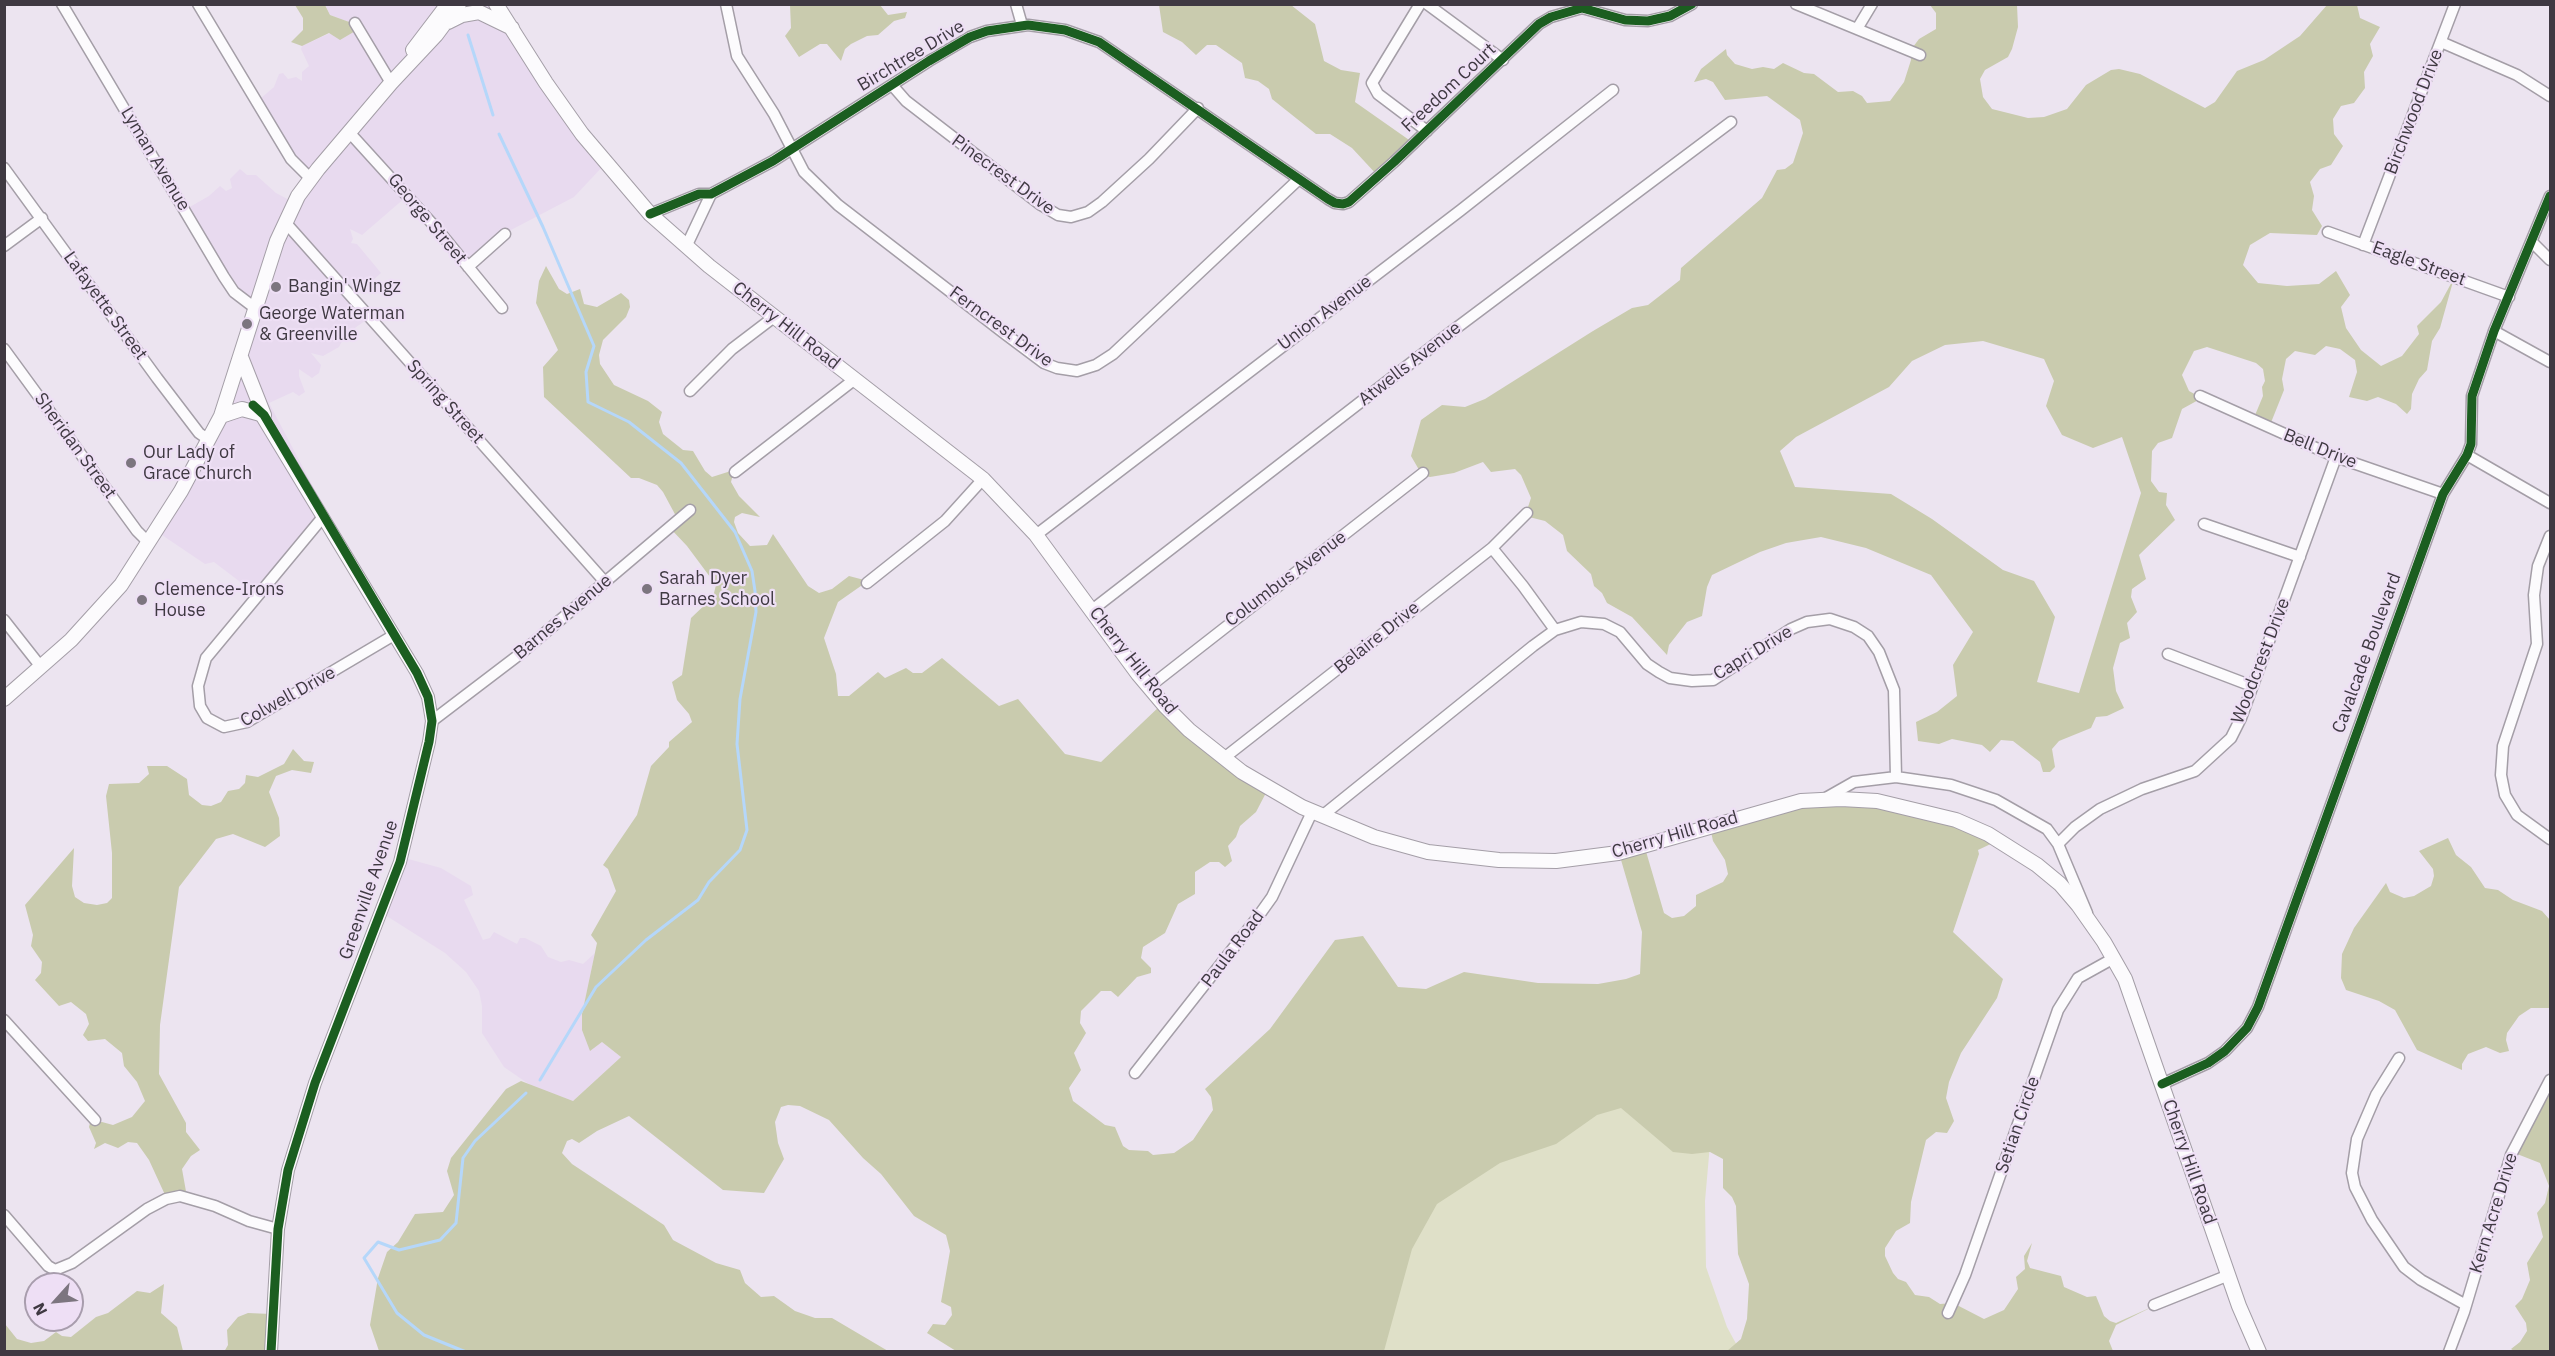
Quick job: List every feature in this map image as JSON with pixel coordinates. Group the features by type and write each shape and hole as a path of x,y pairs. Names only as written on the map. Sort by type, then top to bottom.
{"main road":[{"path":"391,83 392,77 448,4"},
{"path":"4,699 41,668 108,601 181,492 221,416 285,222 310,178 391,83 447,23 459,4"},
{"name":"Cherry Hill Road","path":"496,4 582,134 650,214 686,247 982,479 1036,535 1149,687 1189,730 1242,772 1317,814 1374,837 1438,854 1499,860 1556,861 1618,853 1659,843 1747,815 1824,799 1877,801 1923,810 1956,820 1988,834 2037,865 2060,884 2115,958 2136,1005 2229,1275 2259,1352"},
{"path":"504,4 527,45 532,61"},
{"path":"447,23 462,15 479,12 512,28"},
{"path":"241,357 264,415"},
{"name":"Greenville Avenue","path":"228,393 253,405"},
{"path":"221,416 242,409 264,415"}],"street":[{"path":"198,4 291,159 310,178"},
{"name":"Ferncrest Drive","path":"726,4 737,56 774,114 790,150 804,172 838,205 1044,363 1077,371 1096,365 1123,346 1299,178"},
{"path":"1016,4 1022,25"},
{"path":"1420,4 1372,83 1378,94 1427,131"},
{"path":"1427,4 1503,60"},
{"name":"Freedom Court","path":"1343,204 1350,201 1427,131 1539,24 1561,13 1583,6 1636,21 1670,16 1692,4"},
{"path":"1796,4 1920,56"},
{"path":"1857,29 1872,4"},
{"name":"Birchwood Drive","path":"2363,244 2455,4"},
{"name":"Lyman Avenue","path":"62,5 224,277 234,292 255,308"},
{"path":"355,23 391,83"},
{"name":"Birchtree Drive","path":"650,214 699,194 711,194 790,150 970,37 987,31 1022,25 1065,30 1099,42 1335,203 1343,204"},
{"path":"2441,42 2517,75 2550,96"},
{"name":"Pinecrest Drive","path":"892,85 906,101 1041,206 1058,216 1071,217 1088,212 1102,202 1149,159 1198,108"},
{"name":"Union Avenue","path":"1036,535 1461,210 1613,90"},
{"name":"Atwells Avenue","path":"1092,610 1451,332 1731,122"},
{"name":"George Street","path":"349,132 374,157 502,308"},
{"name":"Lafayette Street","path":"4,168 157,378 199,433 209,440"},
{"path":"686,247 711,194"},
{"name":"Cavalcade Boulevard","path":"2162,1084 2217,1058 2233,1044 2253,1018 2443,494 2467,455 2471,444 2472,396 2494,331 2550,196"},
{"path":"4,246 42,218"},
{"name":"Spring Street","path":"285,222 605,582"},
{"name":"Eagle Street","path":"2328,232 2510,297"},
{"path":"468,267 505,234"},
{"path":"2532,242 2550,260"},
{"path":"690,391 732,349 774,317"},
{"path":"2494,331 2550,362"},
{"name":"Sheridan Street","path":"4,349 137,531 148,542"},
{"path":"735,472 855,379"},
{"name":"Bell Drive","path":"2200,396 2336,457 2443,494"},
{"name":"Greenville Avenue","path":"253,405 264,415 394,635 428,697 432,721 400,862 304,1115 288,1170 278,1229 271,1352"},
{"path":"2467,455 2550,503"},
{"name":"Woodcrest Drive","path":"2058,844 2075,827 2100,809 2142,789 2187,774 2202,766 2231,738 2336,457"},
{"name":"Columbus Avenue","path":"1149,687 1423,473"},
{"path":"867,583 945,521 982,479"},
{"name":"Barnes Avenue","path":"432,721 520,654 690,510"},
{"name":"Belaire Drive","path":"1224,758 1492,548 1527,513"},
{"name":"Colwell Drive","path":"324,517 206,658 198,686 200,706 207,718 224,727 247,723 394,635"},
{"path":"2204,524 2300,557"},
{"path":"2550,536 2538,566 2534,595 2536,644 2503,746 2501,775 2505,795 2517,815 2550,839"},
{"path":"1492,548 1523,585 1555,630"},
{"name":"Capri Drive","path":"1317,814 1555,630 1581,622 1604,624 1620,632 1647,664 1670,678 1692,681 1713,680 1791,629 1808,622 1830,619 1854,627 1868,636 1879,652 1894,690 1896,777"},
{"path":"4,620 41,668"},
{"path":"2168,654 2252,686"},
{"path":"1824,799 1854,782 1896,777 1951,785 1996,800 2039,822 2058,844 2092,926"},
{"name":"Paula Road","path":"1135,1074 1267,904 1317,814"},
{"name":"Setian Circle","path":"1948,1313 1965,1275 2058,1010 2078,978 2115,958"},
{"path":"4,1020 95,1120"},
{"path":"2399,1058 2376,1095 2357,1138 2352,1173 2355,1187 2372,1220 2404,1267 2421,1280 2466,1305"},
{"name":"Kern Acre Drive","path":"2449,1352 2466,1305 2511,1155 2550,1080"},
{"path":"4,1215 48,1266 55,1270 72,1263 147,1209 166,1199 180,1196 278,1229"},
{"path":"2154,1305 2229,1275"}],"shaded area":[{"path":"325,5 489,5 604,165 574,197 509,231 470,264 406,197 362,235 350,229 353,239 351,243 357,244 381,273 353,298 369,318 345,335 339,347 323,356 311,353 321,365 319,373 312,378 299,369 305,392 299,396 293,392 269,403 327,513 256,594 214,562 205,564 156,531 185,487 246,341 249,302 211,247 188,208 209,196 220,186 226,191 232,188 230,179 240,169 247,175 256,175 276,193 293,202 309,176 260,99 274,87 279,74 283,73 288,79 296,77 302,81 302,72 309,66 301,49 302,46 352,23 330,15"},
{"path":"401,857 441,868 471,886 473,895 464,900 483,940 490,938 494,932 517,944 520,938 525,938 541,946 548,957 561,962 569,960 583,964 595,953 582,1014 591,1050 602,1042 621,1057 573,1101 533,1087 504,1067 482,1033 482,1006 479,991 466,972 445,953 382,913"}],"green space":[{"path":"295,5 325,5 330,15 352,23 357,30 340,40 329,33 302,46 291,42 303,30 303,18"},
{"path":"790,5 880,5 888,15 907,12 905,18 894,21 878,35 867,36 851,44 845,49 841,61 827,44 820,44 799,57 785,36 791,28"},
{"path":"1159,5 1291,5 1315,24 1324,61 1341,70 1360,73 1355,102 1412,142 1378,176 1352,148 1330,134 1316,134 1272,99 1269,89 1258,81 1245,78 1242,63 1216,45 1207,45 1196,55 1182,42 1163,32"},
{"path":"1930,5 2017,5 2018,27 2008,57 1985,70 1980,79 1983,97 1992,109 2028,118 2044,117 2067,109 2086,85 2111,70 2119,69 2140,74 2205,108 2215,102 2237,71 2264,60 2300,36 2327,5 2357,5 2360,18 2380,27 2370,44 2373,56 2364,72 2365,88 2354,103 2341,106 2333,119 2334,134 2343,146 2331,165 2320,169 2310,182 2314,196 2312,210 2322,226 2317,235 2270,233 2250,245 2243,265 2258,283 2287,286 2319,284 2336,271 2350,295 2341,307 2346,328 2361,350 2381,366 2402,356 2419,334 2417,326 2441,302 2454,278 2440,328 2432,341 2427,370 2419,379 2412,394 2411,409 2407,414 2396,404 2378,397 2367,401 2349,397 2357,372 2355,360 2340,349 2326,346 2315,355 2295,351 2286,359 2282,379 2284,390 2270,425 2253,420 2263,396 2262,387 2265,381 2263,369 2256,363 2207,347 2194,351 2182,375 2189,391 2202,398 2182,409 2172,438 2158,443 2152,451 2151,481 2159,492 2167,493 2166,505 2175,520 2139,555 2146,579 2132,589 2131,597 2137,612 2127,623 2130,638 2120,643 2113,668 2116,691 2124,708 2107,716 2096,717 2091,728 2059,741 2052,749 2055,767 2050,772 2043,772 2040,762 2013,741 2001,740 1990,752 1982,745 1952,739 1939,744 1918,741 1916,722 1937,712 1957,696 1953,665 1973,632 1931,575 1866,548 1821,537 1786,543 1760,552 1712,575 1707,587 1702,616 1687,622 1669,645 1667,655 1632,617 1607,603 1602,593 1594,586 1591,574 1567,551 1563,535 1545,521 1525,516 1531,498 1521,475 1515,469 1491,472 1483,462 1454,473 1430,477 1422,475 1411,456 1421,420 1442,405 1465,407 1485,399 1632,308 1648,305 1680,280 1681,268 1762,198 1777,170 1785,169 1793,163 1803,133 1800,120 1767,96 1725,100 1713,82 1706,79 1694,82 1701,69 1726,49 1727,55 1735,64 1752,69 1763,67 1774,69 1783,63 1804,73 1814,74 1838,92 1853,91 1862,96 1867,103 1890,101 1904,82 1911,60 1910,51 1919,39 1936,29 1936,13","holes":["1983,341 2044,359 2054,381 2046,406 2062,435 2093,448 2122,437 2141,493 2079,693 2037,682 2055,617 2034,581 2003,570 1932,519 1891,494 1795,487 1780,451 1796,437 1889,387 1912,361 1945,345"]},
{"path":"546,266 559,289 567,294 580,289 584,304 597,307 621,293 629,300 630,307 626,317 603,340 599,355 600,364 614,385 648,401 662,412 659,422 663,434 683,450 693,451 705,471 712,477 734,470 731,482 739,496 760,517 742,513 735,517 734,522 738,533 750,546 767,545 773,534 808,586 819,593 832,589 849,576 868,581 838,602 824,638 836,674 838,696 849,696 878,672 885,678 906,668 913,673 922,673 942,658 999,706 1018,699 1065,754 1101,762 1162,704 1268,789 1256,812 1240,826 1236,837 1228,846 1232,861 1225,867 1219,862 1210,862 1195,872 1195,894 1178,904 1165,933 1143,947 1141,958 1151,968 1151,973 1137,977 1118,997 1111,991 1101,991 1081,1011 1080,1023 1086,1033 1074,1053 1081,1070 1069,1088 1073,1101 1105,1125 1115,1127 1123,1146 1129,1150 1148,1151 1153,1155 1174,1153 1193,1140 1213,1110 1211,1097 1205,1089 1270,1029 1335,940 1363,936 1398,987 1426,989 1464,972 1538,983 1598,984 1626,979 1640,974 1642,932 1619,853 1645,848 1664,913 1672,918 1684,916 1696,906 1696,895 1723,882 1728,874 1725,860 1713,841 1710,827 1800,801 1882,801 1997,841 1978,850 1979,854 1953,932 2003,979 1997,998 1961,1053 1949,1082 1946,1098 1954,1121 1947,1133 1936,1132 1926,1140 1911,1202 1910,1223 1896,1231 1885,1248 1885,1256 1893,1273 1898,1279 1906,1282 1915,1295 1929,1297 1940,1304 1953,1303 1984,1319 2004,1310 2018,1289 2016,1277 2025,1269 2024,1256 2032,1243 2027,1261 2030,1268 2061,1276 2064,1287 2087,1297 2096,1296 2104,1316 2110,1321 2116,1323 2154,1306 2116,1325 2109,1341 2113,1351 1727,1351 1741,1339 1747,1319 1749,1284 1738,1254 1736,1206 1732,1197 1723,1188 1723,1159 1710,1152 1692,1154 1673,1152 1621,1108 1597,1115 1556,1144 1500,1163 1437,1204 1412,1249 1384,1351 956,1351 927,1333 933,1324 945,1325 952,1315 951,1307 941,1302 950,1251 946,1235 914,1216 881,1174 863,1158 829,1120 800,1106 788,1105 781,1107 775,1122 778,1143 784,1159 764,1193 723,1190 629,1116 597,1131 579,1143 572,1139 567,1141 562,1153 572,1164 664,1225 673,1240 716,1263 740,1270 745,1283 761,1297 774,1296 795,1311 815,1318 832,1318 888,1351 379,1351 370,1325 378,1278 387,1252 398,1242 415,1214 443,1212 454,1195 447,1171 451,1158 506,1089 521,1081 573,1101 621,1057 602,1042 590,1051 582,1030 582,1014 597,943 591,935 616,891 608,869 603,865 637,815 651,766 669,747 669,742 692,722 689,714 677,700 672,682 682,675 691,618 713,597 716,585 687,546 669,527 677,518 657,485 639,478 631,478 544,397 543,367 558,350 536,303 539,281"},
{"path":"293,749 304,761 314,762 311,773 292,770 276,776 269,792 279,818 280,836 265,847 233,834 216,839 179,887 160,1025 159,1074 186,1123 186,1132 200,1150 191,1156 182,1169 187,1197 166,1197 149,1160 137,1143 128,1142 118,1148 105,1143 94,1149 96,1143 89,1127 91,1119 113,1125 132,1117 145,1101 137,1082 124,1066 122,1053 105,1039 88,1041 83,1035 89,1024 86,1014 71,1002 59,1006 35,980 41,973 42,962 31,946 33,935 25,905 74,848 72,886 75,897 84,903 97,905 107,903 112,898 112,853 106,796 109,784 139,783 149,774 147,766 167,766 187,779 189,795 202,805 211,806 221,802 228,791 239,789 245,783 246,775 258,777 284,764"},
{"path":"2448,838 2456,855 2471,867 2485,888 2498,890 2513,900 2542,911 2550,920 2550,1008 2531,1008 2519,1016 2507,1033 2509,1051 2500,1053 2486,1047 2468,1054 2462,1064 2462,1070 2417,1050 2395,1010 2379,1001 2346,990 2341,978 2342,954 2354,928 2386,883 2390,892 2404,898 2414,896 2431,886 2434,876 2433,869 2419,851"},
{"path":"2550,1083 2550,1351 2514,1351 2511,1349 2520,1342 2527,1331 2526,1323 2515,1306 2522,1299 2530,1280 2527,1263 2543,1237 2537,1213 2545,1203 2549,1186 2540,1163 2512,1152"},
{"path":"1714,1099 1705,1201 1706,1267 1727,1327 1740,1351 1293,1352 1472,1101"},
{"path":"164,1284 161,1313 177,1327 183,1351 5,1351 5,1324 17,1339 31,1343 44,1341 56,1332 62,1336 71,1337 77,1332 84,1332 84,1327 96,1317 108,1313 137,1291 150,1293"},
{"path":"248,1313 271,1314 269,1351 224,1352 228,1345 227,1330 238,1317"}],"waterway":[{"path":"468,35 493,115"},
{"path":"499,134 543,227 594,346 586,372 588,402 629,422 681,463 735,532 752,571 756,612 740,699 737,744 747,830 740,850 709,882 698,900 646,940 596,987 540,1080"},
{"path":"466,1352 424,1335 397,1313 364,1258 378,1242 399,1250 440,1240 456,1223 463,1158 475,1141 526,1093"}],"cycle path":[{"path":"650,214 699,194 711,194 773,161 970,37 987,31 1028,25 1065,30 1099,42 1328,199 1343,204 1349,202 1394,162 1539,24 1551,17 1582,8 1625,20 1648,21 1670,16 1692,4"},
{"path":"2162,1084 2208,1063 2225,1051 2247,1028 2258,1007 2443,494 2467,455 2471,444 2472,396 2494,331 2550,196"},
{"path":"253,405 264,415 417,673 428,697 432,721 400,862 315,1083 288,1170 278,1229 271,1352"}],"place":[{"name":"Bangin' Wingz","path":"276,287"},
{"name":"George Waterman & Greenville","path":"247,324"},
{"name":"Our Lady of Grace Church","path":"131,463"},
{"name":"Sarah Dyer Barnes School","path":"647,589"},
{"name":"Clemence-Irons House","path":"142,600"}]}
